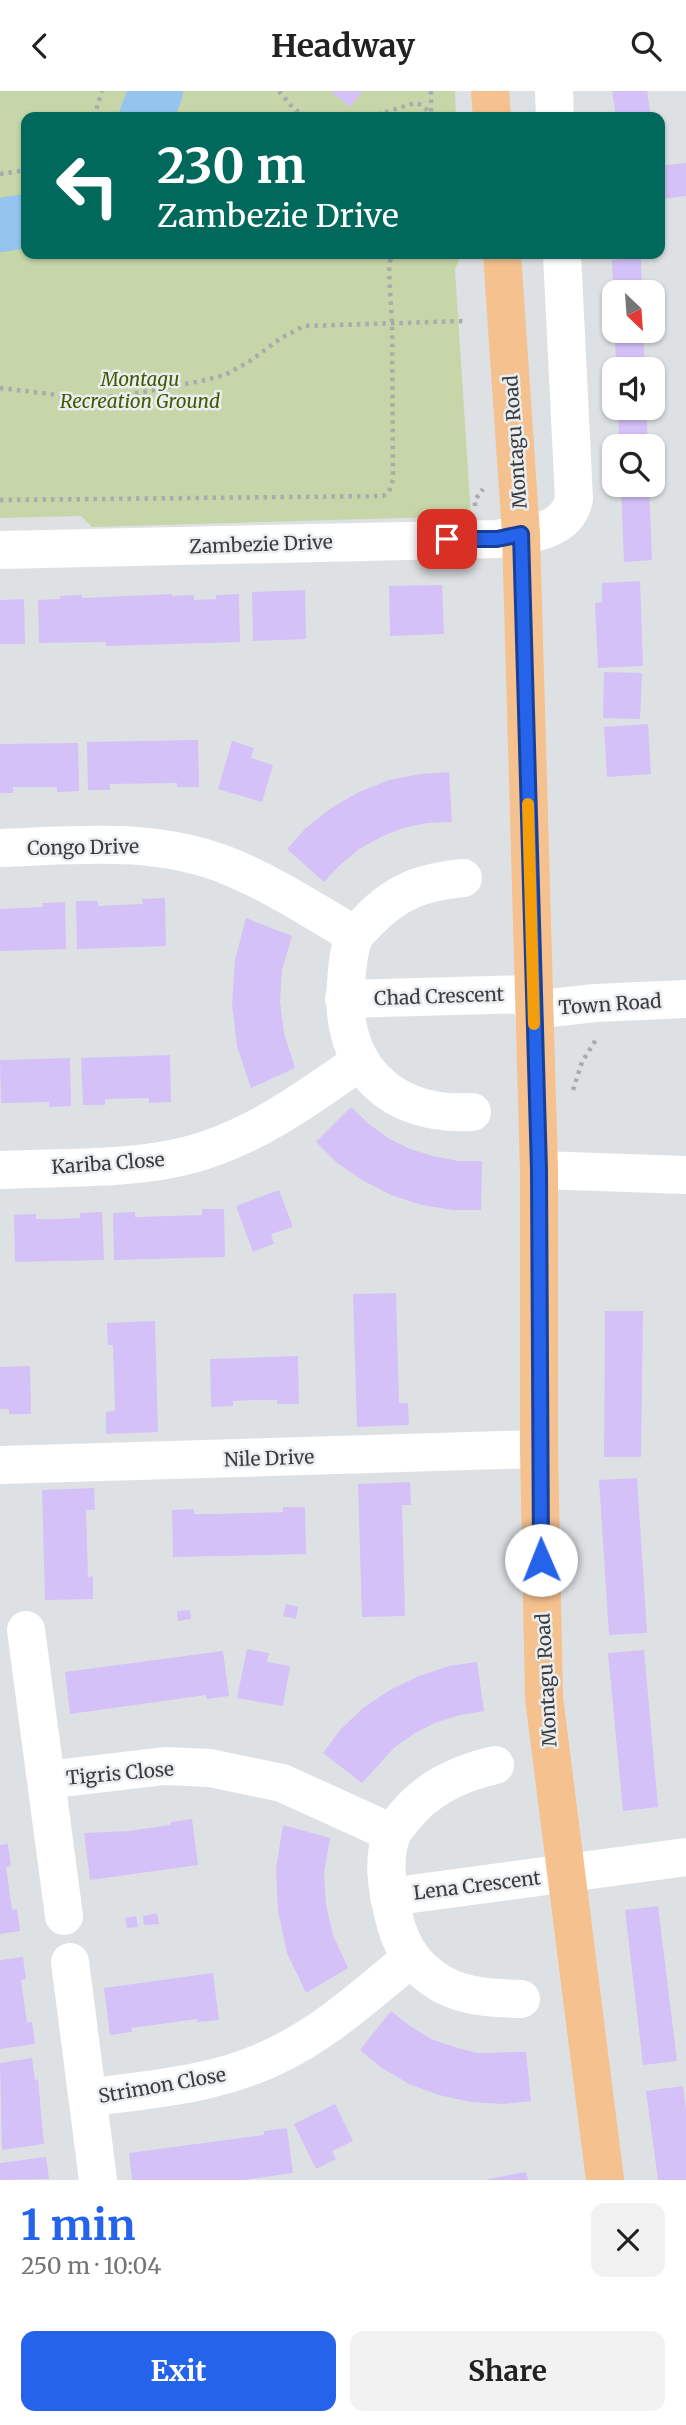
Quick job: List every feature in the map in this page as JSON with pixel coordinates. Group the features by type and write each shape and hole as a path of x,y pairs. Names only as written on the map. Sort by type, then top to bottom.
{"main road":[{"path":"490,91 492,112"},
{"name":"Montagu Road","path":"502,259 521,534 539,1170 539,1449 544,1698 605,2180"}],"street":[{"path":"554,91 555,112"},
{"name":"Zambezie Drive","path":"0,550 497,539 562,523 571,513 574,499 562,259"},
{"name":"Congo Drive","path":"0,848 113,843 163,848 202,857 232,867 271,886 355,935"},
{"path":"355,935 400,893 434,881 463,878"},
{"name":"Chad Crescent","path":"355,935 348,961 345,999 349,1036 359,1062 394,1096 420,1109 448,1114 472,1112"},
{"name":"Chad Crescent","path":"345,999 533,1002"},
{"name":"Town Road","path":"533,1002 596,1003 686,999"},
{"name":"Kariba Close","path":"0,1170 139,1164 182,1157 252,1131 286,1112 359,1062"},
{"path":"539,1170 686,1175"},
{"name":"Nile Drive","path":"0,1465 539,1449"},
{"name":"Tigris Close","path":"26,1630 65,1916"},
{"name":"Lena Crescent","path":"495,1765 443,1782 411,1808 392,1833 386,1862 389,1897 396,1927 411,1958 429,1976 468,1994 486,1998 521,1999"},
{"name":"Tigris Close","path":"46,1780 165,1766 211,1768 282,1783 318,1797 392,1833"},
{"name":"Lena Crescent","path":"389,1897 686,1857"},
{"name":"Strimon Close","path":"88,2098 196,2082 233,2073 271,2059 341,2016 411,1958"},
{"name":"Strimon Close","path":"70,1962 99,2180"}],"path":[{"path":"96,112 102,91"},
{"path":"279,91 299,112"},
{"path":"430,112 431,91"},
{"path":"385,112 415,103 422,105 428,112"},
{"path":"0,174 21,171"},
{"path":"0,500 383,496 388,492 393,479 390,259"},
{"path":"0,388 91,399 144,392 225,375 304,326 463,321"},
{"path":"573,1087 588,1049 599,1035"}],"green space":[{"name":"Montagu Recreation Ground","path":"0,91 455,91 456,112 21,112 21,259 459,259 455,270 471,516 92,527 81,516 0,518"}],"building":[{"path":"330,91 363,91 350,107"},
{"path":"612,91 647,91 650,112 615,112"},
{"path":"686,163 686,196 665,198 665,165"},
{"path":"641,259 642,280 613,280 612,260"},
{"path":"615,343 644,343 644,357 616,357"},
{"path":"618,420 647,420 647,434 619,434"},
{"path":"621,497 649,497 652,560 624,562"},
{"path":"640,581 643,666 598,668 595,603 602,602 602,583"},
{"path":"442,585 444,634 390,636 389,586"},
{"path":"305,590 306,639 253,641 252,592"},
{"path":"239,594 240,642 106,646 106,642 39,643 38,600 82,595 82,598 194,595 194,600"},
{"path":"24,599 25,644 0,644 0,600"},
{"path":"604,672 642,673 640,719 603,718"},
{"path":"648,724 651,774 607,777 604,727"},
{"path":"198,740 199,787 177,787 177,783 110,784 110,790 88,790 87,742"},
{"path":"232,741 254,748 251,758 273,765 262,802 218,789"},
{"path":"78,743 79,791 57,792 57,787 13,787 13,793 0,793 0,744"},
{"path":"449,772 452,822 403,828 381,837 359,849 324,882 287,849 306,828 331,808 359,792 389,780"},
{"path":"165,898 166,946 77,949 76,901 98,901 98,906 143,904 142,899"},
{"path":"65,902 66,949 0,951 0,909 43,907 42,903"},
{"path":"246,918 292,936 282,970 280,1002 284,1033 295,1068 251,1088 237,1046 232,1004 235,960"},
{"path":"170,1055 171,1102 149,1103 149,1098 105,1099 105,1105 83,1105 81,1058"},
{"path":"70,1058 71,1106 49,1107 49,1102 1,1103 0,1060"},
{"path":"351,1107 388,1138 410,1149 458,1161 482,1161 481,1210 453,1210 422,1205 391,1195 336,1162 316,1142"},
{"path":"279,1190 293,1227 271,1234 274,1244 253,1252 236,1206"},
{"path":"202,1209 224,1209 225,1257 114,1260 113,1213 135,1212 135,1217 202,1215"},
{"path":"102,1212 104,1260 15,1262 14,1215 36,1214 36,1219 58,1219 80,1218 80,1213"},
{"path":"396,1293 399,1403 408,1403 409,1425 357,1427 353,1294"},
{"path":"605,1311 643,1311 641,1457 604,1457"},
{"path":"155,1321 158,1432 106,1434 106,1412 115,1411 113,1345 108,1345 107,1323"},
{"path":"298,1356 299,1404 255,1400 233,1401 233,1406 211,1407 210,1359"},
{"path":"30,1366 31,1414 9,1414 9,1409 0,1409 0,1367"},
{"path":"637,1478 647,1633 609,1635 599,1480"},
{"path":"410,1482 411,1505 402,1505 405,1616 362,1617 358,1484"},
{"path":"94,1488 95,1510 86,1510 88,1577 93,1576 93,1599 45,1600 42,1490"},
{"path":"283,1507 305,1507 306,1554 173,1557 172,1510 194,1509 194,1514 217,1514 283,1512"},
{"path":"286,1604 298,1607 296,1619 283,1616"},
{"path":"190,1610 191,1619 178,1621 177,1611"},
{"path":"247,1649 269,1653 267,1662 290,1666 283,1706 237,1698"},
{"path":"644,1650 658,1807 623,1811 608,1653"},
{"path":"223,1651 229,1696 207,1699 206,1695 70,1714 65,1672"},
{"path":"477,1662 484,1711 437,1722 415,1733 395,1747 362,1783 323,1753 340,1730 363,1708 390,1690 449,1666"},
{"path":"192,1819 198,1865 90,1880 84,1833 128,1831"},
{"path":"283,1825 330,1838 324,1873 326,1905 333,1935 348,1968 306,1993 287,1953 278,1911 276,1868"},
{"path":"8,1844 11,1866 6,1867 12,1910 17,1909 20,1931 0,1934 0,1845"},
{"path":"658,1906 677,2061 643,2065 625,1910"},
{"path":"157,1913 159,1924 144,1925 143,1916"},
{"path":"136,1916 138,1927 127,1928 125,1918"},
{"path":"23,1957 26,1979 21,1980 27,2023 32,2022 35,2044 0,2049 0,1960"},
{"path":"213,1973 219,2020 197,2022 197,2019 131,2028 132,2032 110,2035 104,1988"},
{"path":"391,2011 431,2039 454,2047 477,2053 526,2052 531,2101 503,2104 471,2102 439,2095 409,2084 382,2068 360,2050"},
{"path":"32,2058 35,2080 38,2079 44,2144 2,2150 0,2063"},
{"path":"683,2086 686,2111 686,2180 658,2180 646,2091"},
{"path":"335,2104 353,2141 332,2151 336,2159 316,2169 294,2124"},
{"path":"287,2128 293,2173 244,2180 132,2180 129,2153 264,2135 264,2131"},
{"path":"46,2157 49,2179 0,2180 0,2163"},
{"path":"526,2172 528,2180 488,2180 488,2179"}],"waterway":[{"path":"148,112 156,91"},
{"path":"0,225 21,222"}],"slow traffic":[{"path":"528,804 534,1024"}],"route":[{"path":"447,539 497,539 521,534 539,1170 541,1560"}]}
